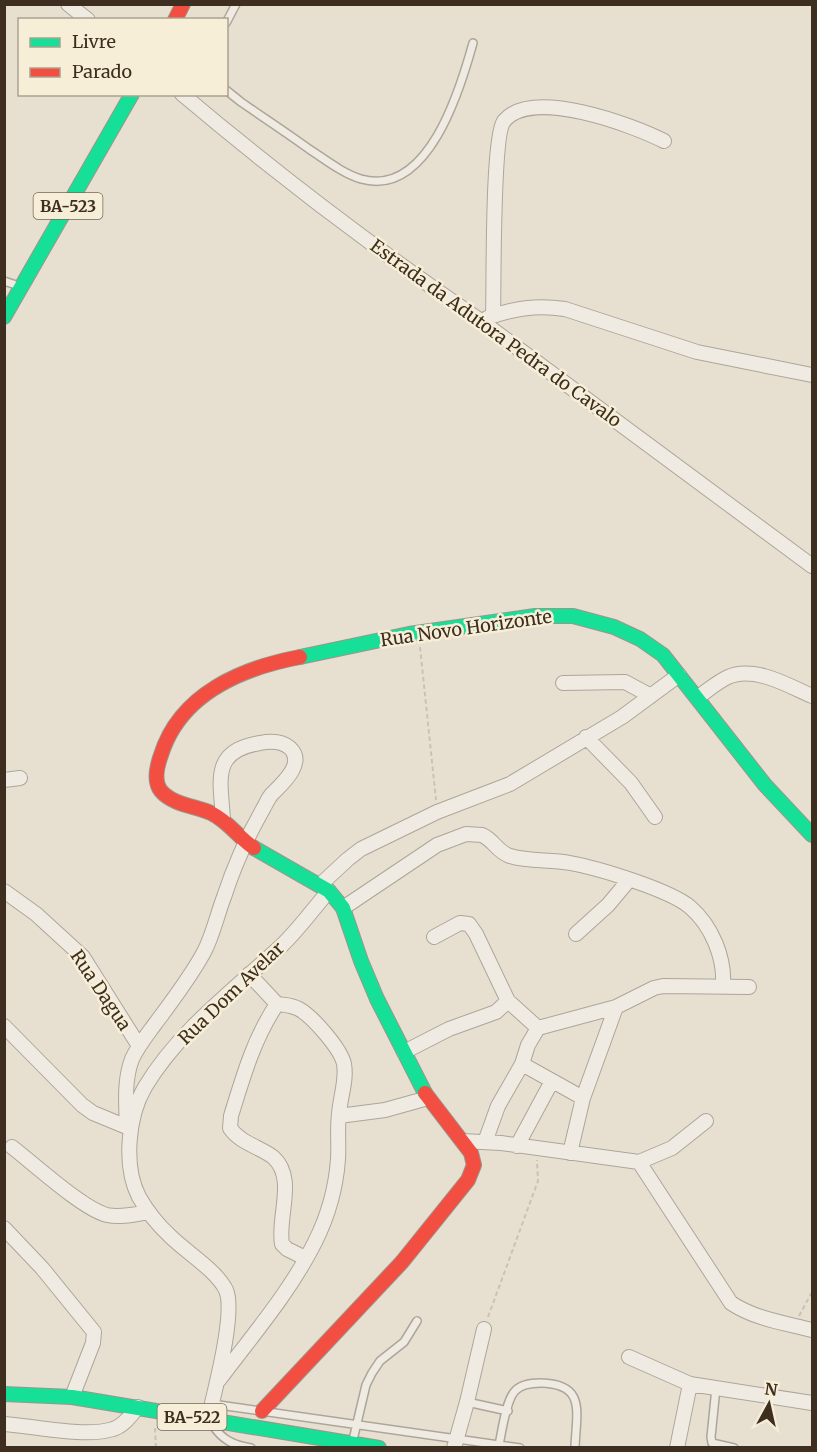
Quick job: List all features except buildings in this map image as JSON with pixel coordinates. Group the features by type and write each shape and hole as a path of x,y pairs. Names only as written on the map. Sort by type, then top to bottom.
{"street":[{"path":"68,4 86,18"},
{"path":"176,18 183,4"},
{"name":"BA-523","path":"4,317 131,96"},
{"name":"Estrada da Adutora Pedra do Cavalo","path":"184,96 234,138 324,207 432,287 487,318 813,566"},
{"path":"664,141 617,121 562,109 524,110 512,114 502,123 498,138 487,318 522,307 543,306 565,309 697,352 813,375"},
{"name":"Rua Novo Horizonte","path":"223,820 162,792 158,786 157,775 165,744 177,721 197,700 229,678 243,671 272,663 418,632 540,615 562,615 600,623 652,646 679,675 770,792 813,835"},
{"path":"697,698 728,677 738,674 754,674 770,678 813,696"},
{"name":"Rua Dom Avelar","path":"208,1420 229,1305 226,1290 218,1279 170,1236 149,1212 139,1196 133,1177 128,1134 145,1087 177,1045 219,1001 280,948 348,859 361,849 437,812 510,784 622,717 679,675"},
{"path":"563,683 625,682 651,696"},
{"path":"586,737 631,783 655,817"},
{"path":"128,1134 127,1078 132,1059 204,951 245,841 270,795 290,776 294,766 294,756 291,749 282,744 271,741 256,744 228,756 221,772 223,820 245,841 324,888 343,908 368,977 404,1052 428,1098 462,1141 473,1159 472,1172 468,1180 402,1262 262,1411"},
{"path":"4,780 20,778"},
{"path":"343,908 430,849 452,838 475,833 486,837 496,849 511,856 537,861 570,863 629,880 680,900 698,914 719,952 723,970 723,986"},
{"path":"576,934 608,905 629,880"},
{"name":"Rua Dagua","path":"4,891 36,914 83,957 139,1046"},
{"path":"434,937 460,923 469,924 508,1001 538,1028"},
{"path":"216,1384 270,1311 320,1231 332,1198 338,1160 339,1116 344,1073 344,1063 340,1054 331,1040 307,1015 292,1006 277,1004 249,974"},
{"path":"485,1142 498,1106 522,1064 528,1045 538,1028 616,1007 654,988 663,986 749,987"},
{"path":"404,1052 449,1029 496,1012 508,1001"},
{"path":"277,1004 255,1043 231,1116 230,1128 233,1133 271,1156 282,1167 284,1182 282,1244 292,1253 305,1258"},
{"path":"570,1153 583,1098 616,1007"},
{"path":"4,1026 82,1105 128,1134"},
{"path":"522,1064 583,1098"},
{"path":"517,1146 552,1081"},
{"path":"339,1116 384,1110 428,1098"},
{"path":"462,1141 639,1162 672,1148 706,1121"},
{"path":"12,1147 85,1204 99,1212 114,1216 149,1212"},
{"path":"639,1162 730,1304 757,1316 813,1330"},
{"path":"4,1228 42,1268 94,1332 93,1343 72,1397"},
{"path":"455,1443 467,1402 476,1353 484,1329"},
{"path":"629,1357 690,1384 813,1403"},
{"path":"676,1447 690,1384"},
{"name":"BA-522","path":"4,1394 72,1397 379,1448"},
{"path":"4,1424 70,1431 103,1431 115,1429 138,1407"}],"lane":[{"path":"228,19 236,4"},
{"path":"228,92 344,171 370,181 391,178 403,174 415,165 438,133 460,85 473,44"},
{"path":"4,281 22,287"},
{"path":"352,1442 366,1385 372,1373 380,1361 404,1342 417,1321"},
{"path":"499,1444 515,1390 524,1385 538,1383 556,1384 568,1388 575,1398 575,1448"},
{"path":"716,1388 712,1443 734,1448"},
{"path":"467,1402 508,1411"},
{"path":"212,1404 356,1425 455,1443 499,1444 520,1448"},
{"path":"208,1420 217,1432 231,1444 250,1448"}],"path":[{"path":"418,632 437,812"},
{"path":"484,1329 538,1181 536,1148"},
{"path":"794,1325 813,1292"},
{"path":"154,1410 156,1448"}],"traffic: fast":[{"path":"4,317 131,96"},
{"path":"300,657 409,634 535,616 573,616 614,627 640,639 663,655 765,785 812,835"},
{"path":"254,848 329,891 343,908 377,999 425,1093"},
{"path":"4,1394 72,1397 379,1448"}],"traffic: jam":[{"path":"176,18 183,4"},
{"path":"254,848 217,816 166,796 157,783 158,764 170,734 198,700 216,687 256,668 300,657"},
{"path":"262,1411 402,1262 468,1180 474,1165 471,1153 425,1093"}]}
